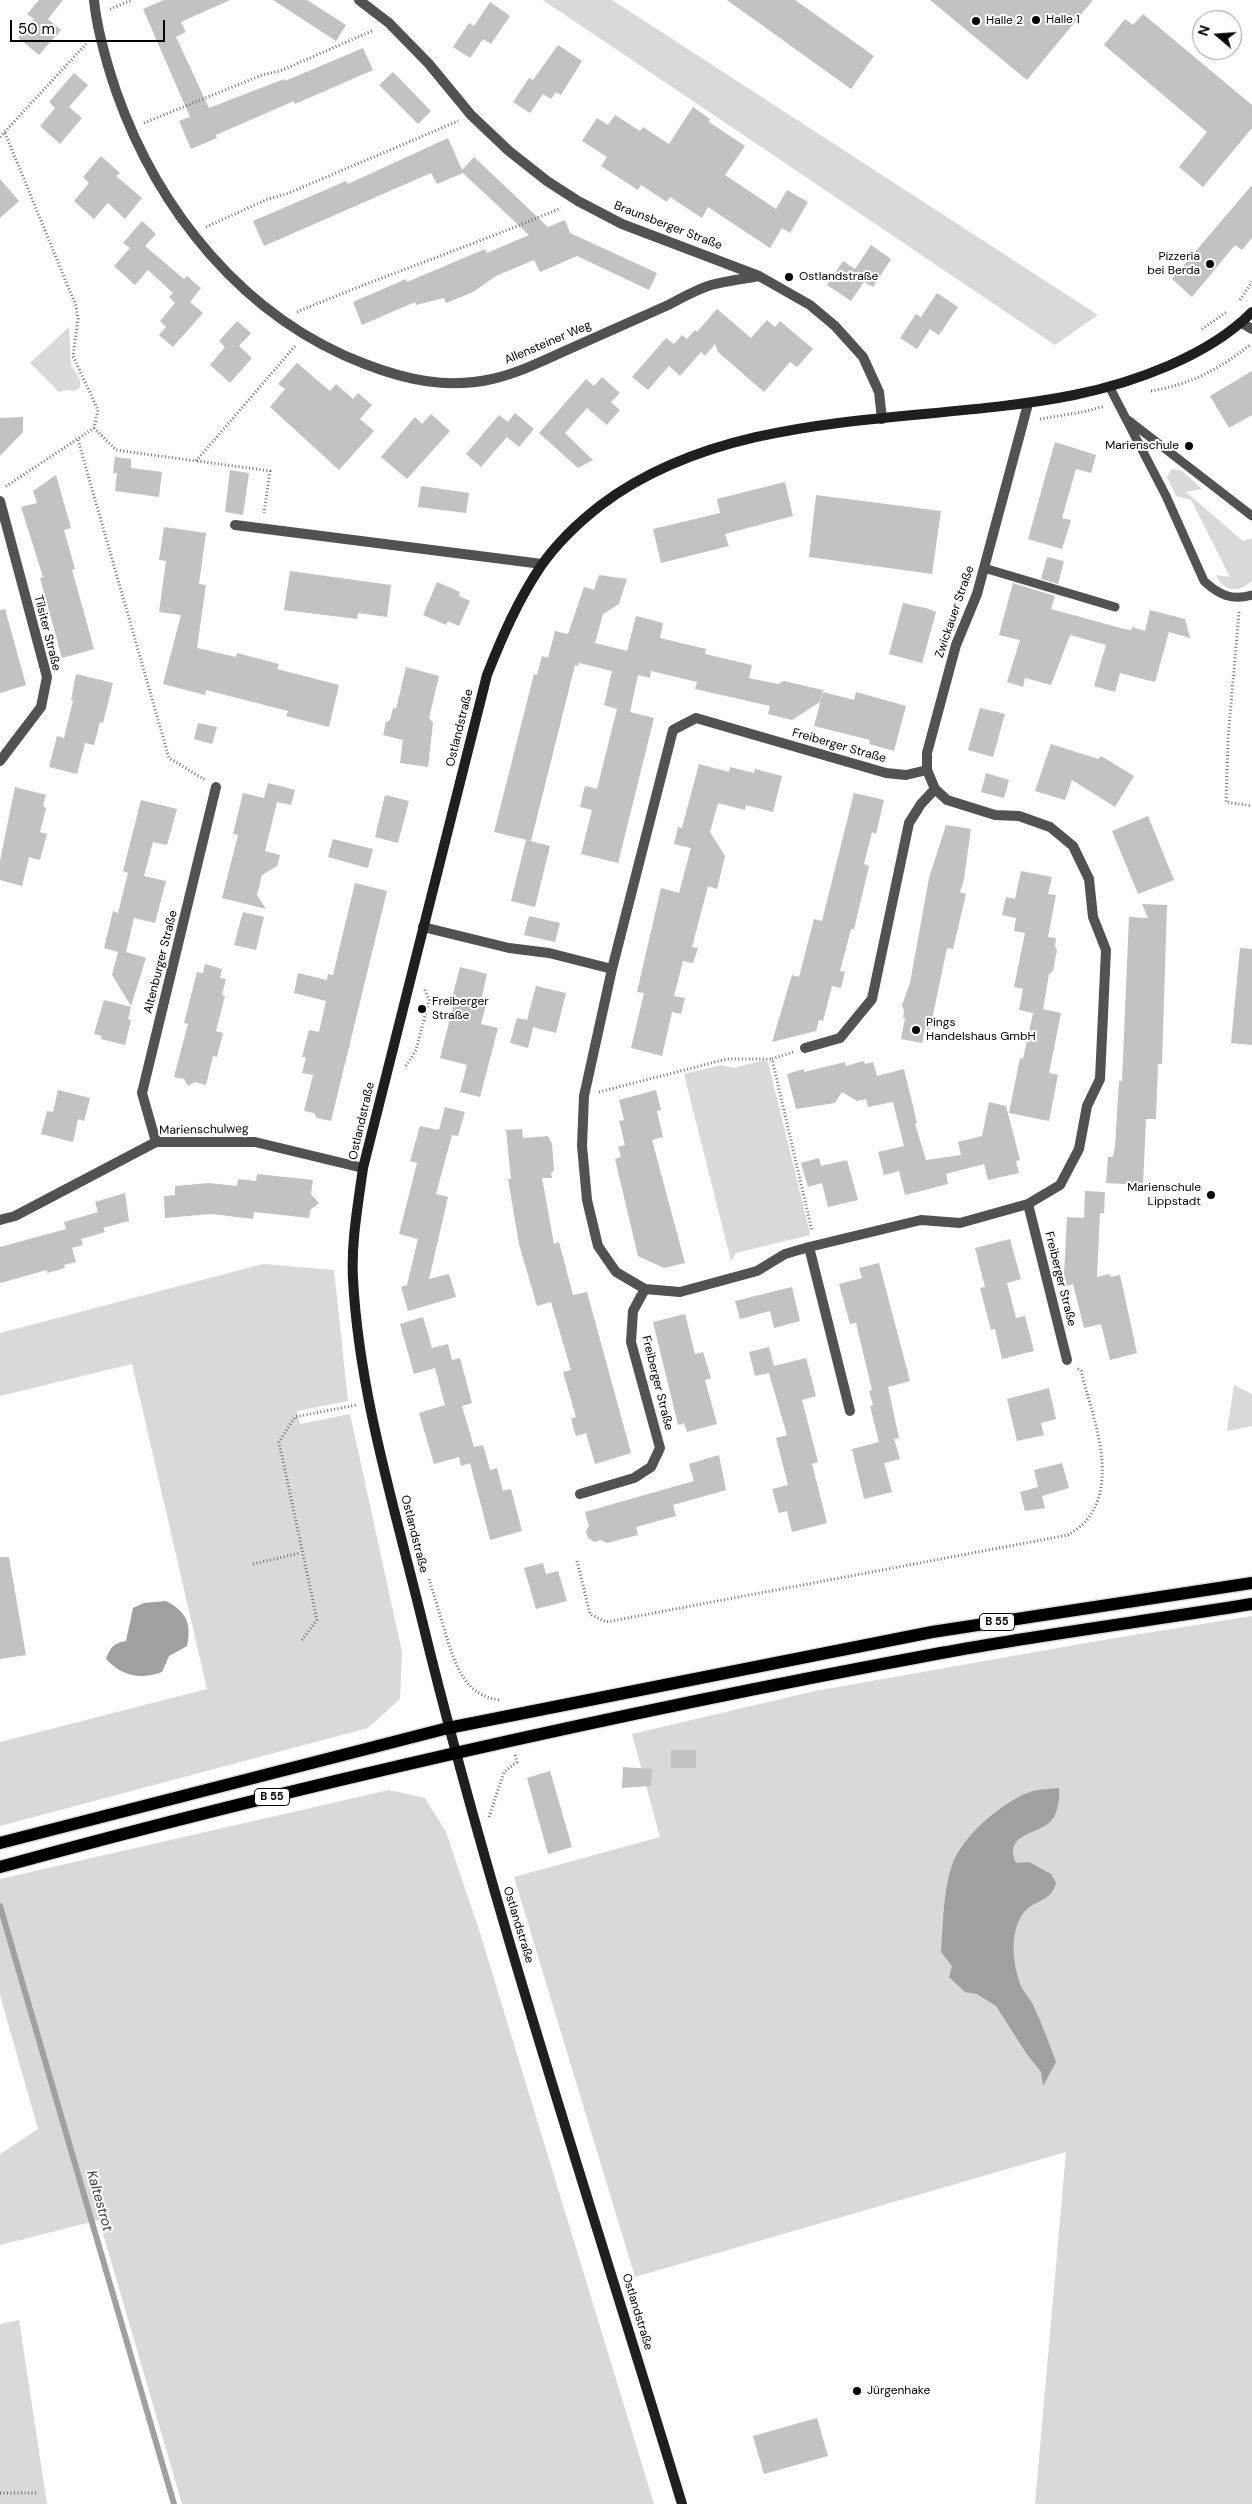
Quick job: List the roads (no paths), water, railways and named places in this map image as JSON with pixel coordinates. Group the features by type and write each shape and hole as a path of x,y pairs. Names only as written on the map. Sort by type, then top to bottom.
{"main road":[{"name":"B 55","path":"0,1843 448,1728 932,1632 1252,1583"},
{"name":"B 55","path":"0,1867 89,1842 454,1752 943,1653 1252,1604"}],"street":[{"name":"Allensteiner Weg","path":"94,0 98,31 129,129 160,188 192,234 230,277 281,319 343,356 419,381 454,384 483,380 530,367 710,286 759,276"},
{"name":"Braunsberger Straße","path":"359,0 389,23 429,64 471,115 509,152 578,201 622,224 759,276 810,306 835,326 864,357 879,392 882,420"},
{"name":"Ostlandstraße","path":"682,2504 494,1891 454,1752 369,1402 358,1339 353,1276 355,1221 363,1168 487,675 510,618 542,564 578,523 625,487 682,459 732,442 787,430 1028,404 1110,388 1141,378 1194,353 1242,323 1252,312"},
{"path":"1242,323 1252,329"},
{"name":"Zwickauer Straße","path":"927,770 927,753 956,646 977,594 1028,404"},
{"name":"Tilsiter Straße","path":"0,501 47,676 41,707 0,760"},
{"path":"234,525 542,564"},
{"name":"Freiberger Straße","path":"927,770 906,775 886,773 696,718 673,730 612,969 584,1096 582,1146 587,1200 598,1246 616,1272 645,1289 680,1292 757,1271 785,1254 812,1246 921,1220 960,1223 1028,1204 1060,1185 1079,1149 1087,1106 1100,1079 1106,950 1093,917 1089,879 1073,846 1050,827 1018,816 995,814 947,800 935,789"},
{"path":"805,1048 840,1038 872,999 909,823 920,804 935,789 927,770"},
{"name":"Altenburger Straße","path":"156,1142 142,1093 216,787"},
{"path":"423,927 509,948 549,953 612,969"},
{"name":"Marienschulweg","path":"0,1220 15,1216 156,1142 256,1142 363,1168"},
{"name":"Freiberger Straße","path":"1028,1204 1067,1360"},
{"path":"812,1246 850,1411"},
{"name":"Freiberger Straße","path":"580,1494 634,1478 651,1467 660,1448 631,1342 633,1311 645,1289"}],"lane":[{"path":"1110,388 1166,496 1204,580 1214,590 1227,597 1240,598 1252,595"},
{"path":"1126,418 1252,516"},
{"path":"984,568 1115,607"}],"waterway":[{"name":"Kaltestrot","path":"0,1906 174,2504"}],"place":[{"name":"Halle 1","path":"1036,20"},
{"name":"Halle 2","path":"976,21"},
{"name":"Pizzeria bei Berda","path":"1210,264"},
{"name":"Ostlandstraße","path":"789,277"},
{"name":"Marienschule","path":"1189,446"},
{"name":"Freiberger Straße","path":"422,1009"},
{"name":"Pings Handelshaus GmbH","path":"916,1030"},
{"name":"Marienschule Lippstadt","path":"1211,1195"},
{"name":"Jürgenhake","path":"857,2391"}]}
